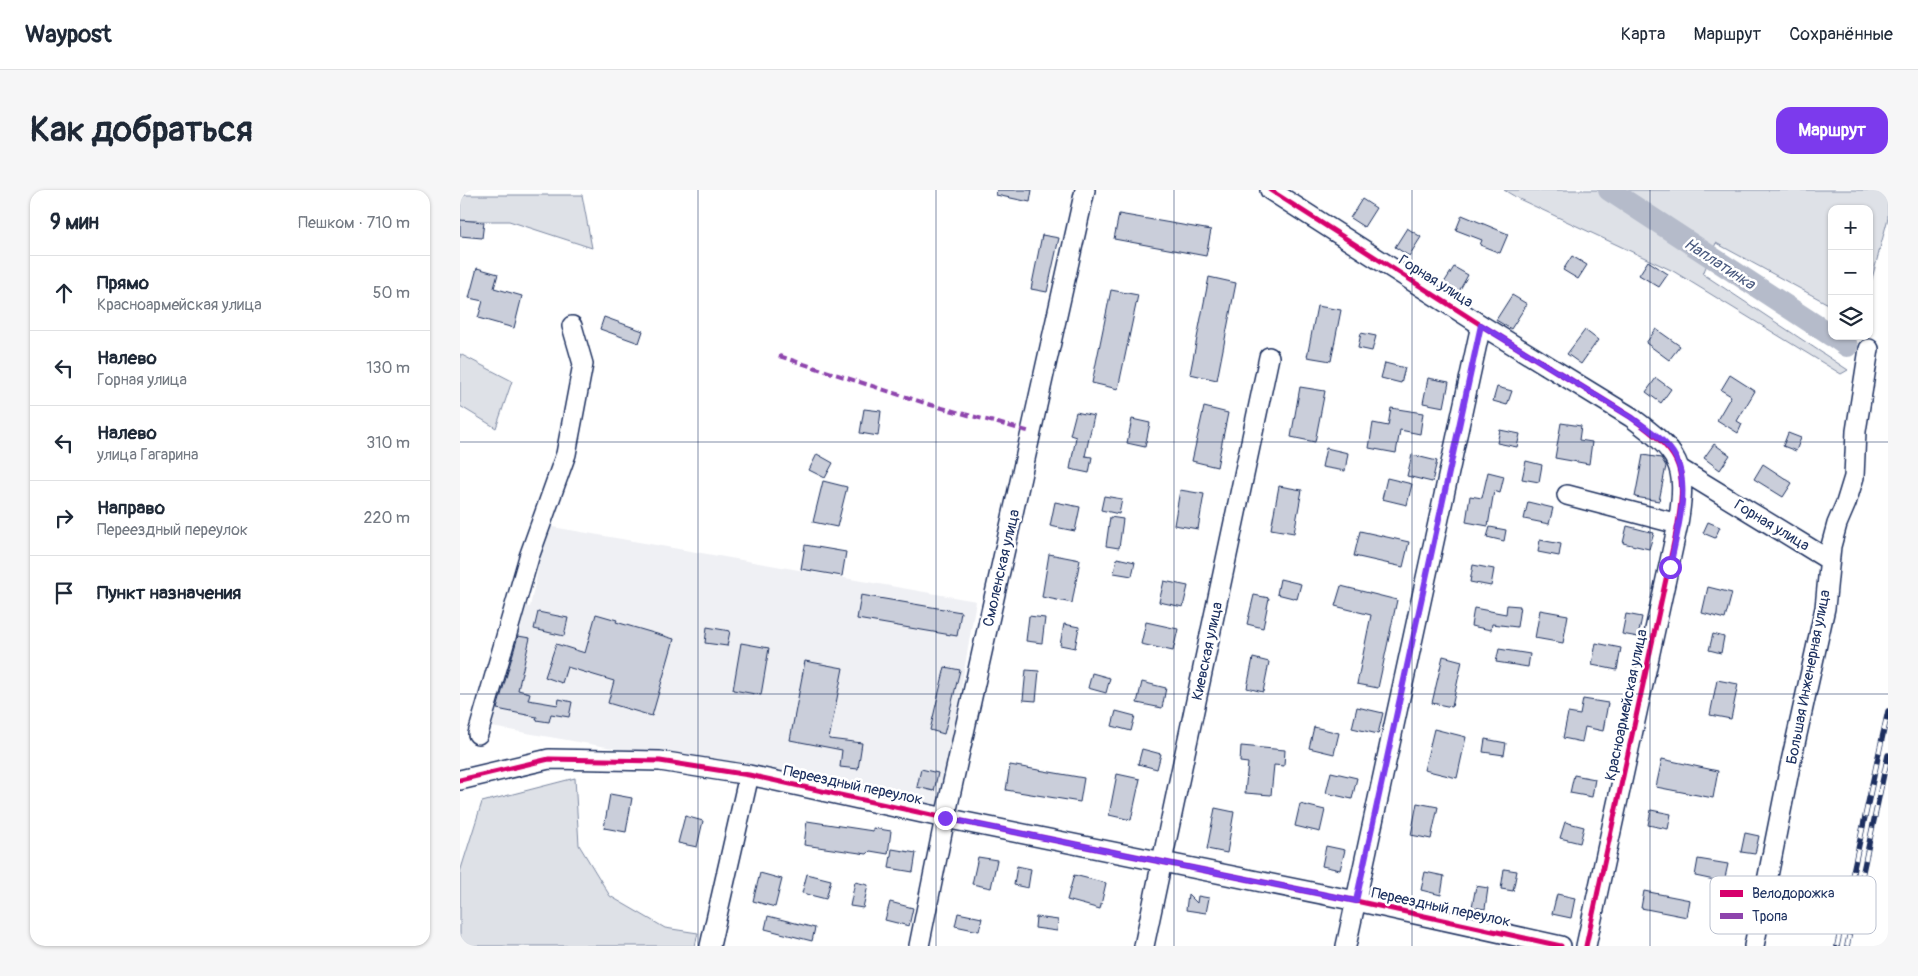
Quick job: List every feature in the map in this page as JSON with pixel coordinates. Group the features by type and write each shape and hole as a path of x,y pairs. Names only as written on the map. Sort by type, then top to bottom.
{"street":[{"name":"Смоленская улица","path":"920,946 945,818 1085,190"},
{"name":"Горная улица","path":"1270,190 1481,325 1631,417 1654,434 1667,447 1675,457 1680,469 1829,560"},
{"path":"1346,946 1481,325"},
{"path":"478,734 529,557 566,454 583,364 572,326"},
{"name":"Большая Инженерная улица","path":"1768,876 1825,608 1829,560 1836,524 1846,503 1854,477 1856,431 1870,349"},
{"name":"Киевская улица","path":"1144,946 1269,356"},
{"name":"Красноармейская улица","path":"1586,946 1678,524 1683,484 1680,469"},
{"path":"1566,495 1678,524"},
{"name":"Переездный переулок","path":"460,780 549,759 660,762 748,775 1162,863 1356,901 1561,946"},
{"path":"710,946 748,775"}],"shaded area":[{"path":"1504,190 1888,190 1888,218 1873,275 1873,205 1828,205 1828,304 1716,243 1703,274 1848,370 1841,374 1673,271 1519,199"},
{"path":"460,195 582,195 592,248 509,221 460,221"},
{"path":"460,354 512,381 496,428 460,406"},
{"path":"547,526 976,601 941,805 486,726 518,606 530,607"},
{"path":"575,778 579,845 610,896 665,928 698,933 695,946 460,946 460,872 482,802"}],"building":[{"path":"997,190 1032,190 1030,202 996,195"},
{"path":"1362,199 1376,208 1364,227 1350,218"},
{"path":"1119,214 1211,230 1206,256 1114,239"},
{"path":"1462,215 1508,234 1500,253 1480,245 1482,240 1456,230"},
{"path":"460,220 484,222 482,238 460,236"},
{"path":"1407,228 1421,237 1409,256 1395,247"},
{"path":"1042,235 1059,238 1047,292 1031,289"},
{"path":"1572,256 1587,265 1578,279 1563,270"},
{"path":"1648,261 1668,274 1659,287 1639,275"},
{"path":"1454,267 1468,275 1457,295 1442,286"},
{"path":"477,268 498,274 494,288 522,296 514,328 478,318 483,301 469,298"},
{"path":"1209,277 1236,283 1217,380 1190,374"},
{"path":"1111,290 1138,295 1118,389 1092,383"},
{"path":"1512,295 1527,304 1511,329 1496,320"},
{"path":"1317,306 1341,310 1331,361 1307,357"},
{"path":"604,317 643,331 639,343 600,329"},
{"path":"1656,329 1680,346 1669,360 1646,343"},
{"path":"1585,330 1598,340 1581,364 1567,354"},
{"path":"1361,333 1376,336 1372,351 1358,348"},
{"path":"1385,363 1405,368 1401,383 1381,378"},
{"path":"1730,375 1755,391 1737,421 1742,424 1738,433 1717,420 1731,396 1721,390"},
{"path":"1428,378 1449,382 1444,407 1423,403"},
{"path":"1656,378 1671,389 1661,403 1646,392"},
{"path":"1300,387 1325,391 1315,442 1291,437"},
{"path":"1497,387 1512,391 1507,405 1493,401"},
{"path":"1204,407 1228,413 1217,467 1192,461"},
{"path":"1391,408 1423,413 1420,434 1400,430 1396,453 1369,448 1373,423 1388,426"},
{"path":"864,409 881,411 878,436 860,433"},
{"path":"1076,412 1094,416 1085,456 1092,457 1089,473 1070,469 1076,437 1070,435"},
{"path":"1132,419 1150,423 1145,447 1127,443"},
{"path":"1561,423 1581,426 1579,440 1592,442 1589,464 1555,458"},
{"path":"1500,430 1520,434 1517,447 1497,443"},
{"path":"1788,433 1801,438 1796,451 1783,446"},
{"path":"1714,444 1730,455 1720,470 1704,458"},
{"path":"1326,448 1348,453 1345,471 1322,467"},
{"path":"817,454 833,463 825,478 809,470"},
{"path":"1412,455 1437,461 1432,482 1407,476"},
{"path":"1643,455 1661,458 1666,466 1659,501 1635,497"},
{"path":"1526,461 1542,465 1539,482 1522,479"},
{"path":"1763,464 1792,483 1783,497 1754,479"},
{"path":"1488,472 1504,476 1500,493 1494,491 1488,526 1466,522 1470,496 1482,498"},
{"path":"1387,478 1412,484 1407,505 1382,499"},
{"path":"823,481 847,487 837,527 813,522"},
{"path":"1279,486 1302,490 1294,533 1271,529"},
{"path":"1180,490 1204,494 1198,529 1174,525"},
{"path":"1104,496 1122,499 1119,514 1101,510"},
{"path":"1055,502 1080,507 1075,531 1050,526"},
{"path":"1528,502 1553,508 1549,524 1524,519"},
{"path":"1110,517 1123,519 1119,548 1106,546"},
{"path":"1708,522 1720,527 1715,538 1703,533"},
{"path":"1627,526 1654,533 1649,549 1623,543"},
{"path":"1490,527 1506,530 1504,541 1487,537"},
{"path":"1360,531 1409,542 1403,567 1354,556"},
{"path":"1540,540 1561,544 1559,556 1538,552"},
{"path":"805,545 846,552 842,576 801,569"},
{"path":"1049,554 1080,560 1072,603 1042,597"},
{"path":"1117,558 1135,562 1132,576 1114,573"},
{"path":"1473,565 1494,569 1491,586 1470,582"},
{"path":"1280,579 1301,584 1297,599 1277,594"},
{"path":"1164,581 1188,586 1183,607 1159,602"},
{"path":"1341,586 1397,600 1378,688 1357,684 1371,615 1335,606"},
{"path":"1708,587 1732,593 1725,619 1702,613"},
{"path":"861,595 961,612 957,636 857,619"},
{"path":"1254,595 1269,598 1263,628 1247,624"},
{"path":"1507,605 1520,606 1517,627 1492,624 1491,630 1471,626 1474,608 1506,614"},
{"path":"1540,610 1568,615 1563,643 1535,638"},
{"path":"538,612 568,618 564,636 534,629"},
{"path":"596,614 617,620 616,622 674,639 652,716 608,703 614,681 567,667 562,683 545,677 556,644 585,653"},
{"path":"1626,614 1642,617 1638,637 1622,634"},
{"path":"1029,616 1045,618 1042,643 1026,641"},
{"path":"1146,622 1178,629 1173,651 1141,644"},
{"path":"1064,624 1079,627 1075,648 1060,645"},
{"path":"707,627 730,631 727,646 705,643"},
{"path":"1713,634 1724,637 1721,653 1709,650"},
{"path":"518,636 530,638 518,690 530,693 528,700 558,705 559,699 572,702 569,717 551,714 549,722 536,720 537,717 497,709"},
{"path":"741,643 769,648 761,695 733,690"},
{"path":"1596,643 1621,648 1617,670 1592,665"},
{"path":"1499,649 1530,654 1528,667 1496,662"},
{"path":"1443,656 1462,661 1452,707 1432,703"},
{"path":"1253,658 1269,662 1263,692 1247,688"},
{"path":"805,661 843,668 829,739 862,743 858,769 840,767 842,750 790,740"},
{"path":"945,667 960,670 944,734 930,730"},
{"path":"1026,670 1039,671 1036,701 1023,700"},
{"path":"1092,673 1110,678 1106,693 1088,688"},
{"path":"1717,680 1738,684 1731,719 1710,715"},
{"path":"1142,682 1166,688 1162,708 1137,703"},
{"path":"1583,699 1608,703 1603,731 1585,727 1582,742 1563,738 1568,713 1580,715"},
{"path":"1357,707 1383,713 1378,734 1352,728"},
{"path":"1116,711 1135,716 1131,731 1112,726"},
{"path":"1314,727 1339,733 1334,754 1309,748"},
{"path":"1434,729 1466,737 1457,778 1424,770"},
{"path":"1485,739 1506,743 1504,755 1483,752"},
{"path":"1241,746 1285,750 1284,766 1274,765 1271,795 1245,793 1248,763 1240,762"},
{"path":"1142,749 1161,754 1157,769 1138,764"},
{"path":"1662,759 1718,771 1713,798 1656,787"},
{"path":"1010,765 1084,778 1080,802 1006,790"},
{"path":"921,769 938,773 934,791 917,787"},
{"path":"1331,772 1357,778 1352,799 1326,793"},
{"path":"1117,774 1140,779 1131,820 1109,815"},
{"path":"1574,775 1595,779 1592,797 1570,793"},
{"path":"610,794 632,798 626,832 604,828"},
{"path":"1417,803 1438,807 1431,839 1411,835"},
{"path":"1300,804 1325,810 1320,832 1295,826"},
{"path":"1215,808 1234,812 1227,853 1207,849"},
{"path":"1651,810 1671,814 1668,829 1648,825"},
{"path":"685,816 703,821 697,847 678,843"},
{"path":"807,821 873,831 873,828 891,831 888,854 870,851 867,854 804,845"},
{"path":"1565,822 1584,827 1580,843 1560,838"},
{"path":"1745,833 1759,836 1755,854 1741,852"},
{"path":"1326,846 1345,850 1340,870 1322,866"},
{"path":"892,849 916,853 913,872 889,868"},
{"path":"978,857 997,860 991,888 972,884"},
{"path":"1698,859 1728,864 1725,876 1710,876 1710,879 1695,876"},
{"path":"1017,866 1031,869 1028,888 1014,885"},
{"path":"1504,869 1517,871 1513,891 1501,889"},
{"path":"1425,872 1444,876 1441,895 1421,890"},
{"path":"760,873 782,879 775,907 753,901"},
{"path":"807,874 831,880 826,899 802,893"},
{"path":"1074,875 1106,883 1100,909 1067,900"},
{"path":"855,882 868,885 863,908 850,906"},
{"path":"1476,886 1488,888 1485,909 1472,907"},
{"path":"1644,891 1690,900 1687,917 1641,908"},
{"path":"1188,894 1197,903 1198,896 1209,898 1206,913 1186,910"},
{"path":"1557,894 1575,898 1571,918 1552,914"},
{"path":"890,902 913,908 909,926 885,920"},
{"path":"958,913 982,918 979,931 955,926"},
{"path":"768,916 815,928 812,941 765,929"},
{"path":"1036,917 1058,920 1057,931 1035,928"}],"waterway":[{"name":"Наплатинка","path":"1609,190 1828,333"},
{"name":"Наплатинка","path":"1839,340 1847,346"}],"railway":[{"path":"1852,876 1888,711"},
{"path":"1862,876 1888,755"},
{"path":"1837,946 1840,934"},
{"path":"1847,946 1850,934"}],"marked path":[{"path":"779,356 931,405 1031,432"}],"cycle path":[{"path":"1270,190 1481,325 1631,417 1660,440 1676,461 1682,487 1678,524 1586,946"},
{"path":"460,780 549,759 660,761 749,775 945,818 1356,901 1561,946"}],"route":[{"path":"945,818 1356,901 1481,325 1631,417 1654,434 1675,457 1683,484 1670,567"}]}
